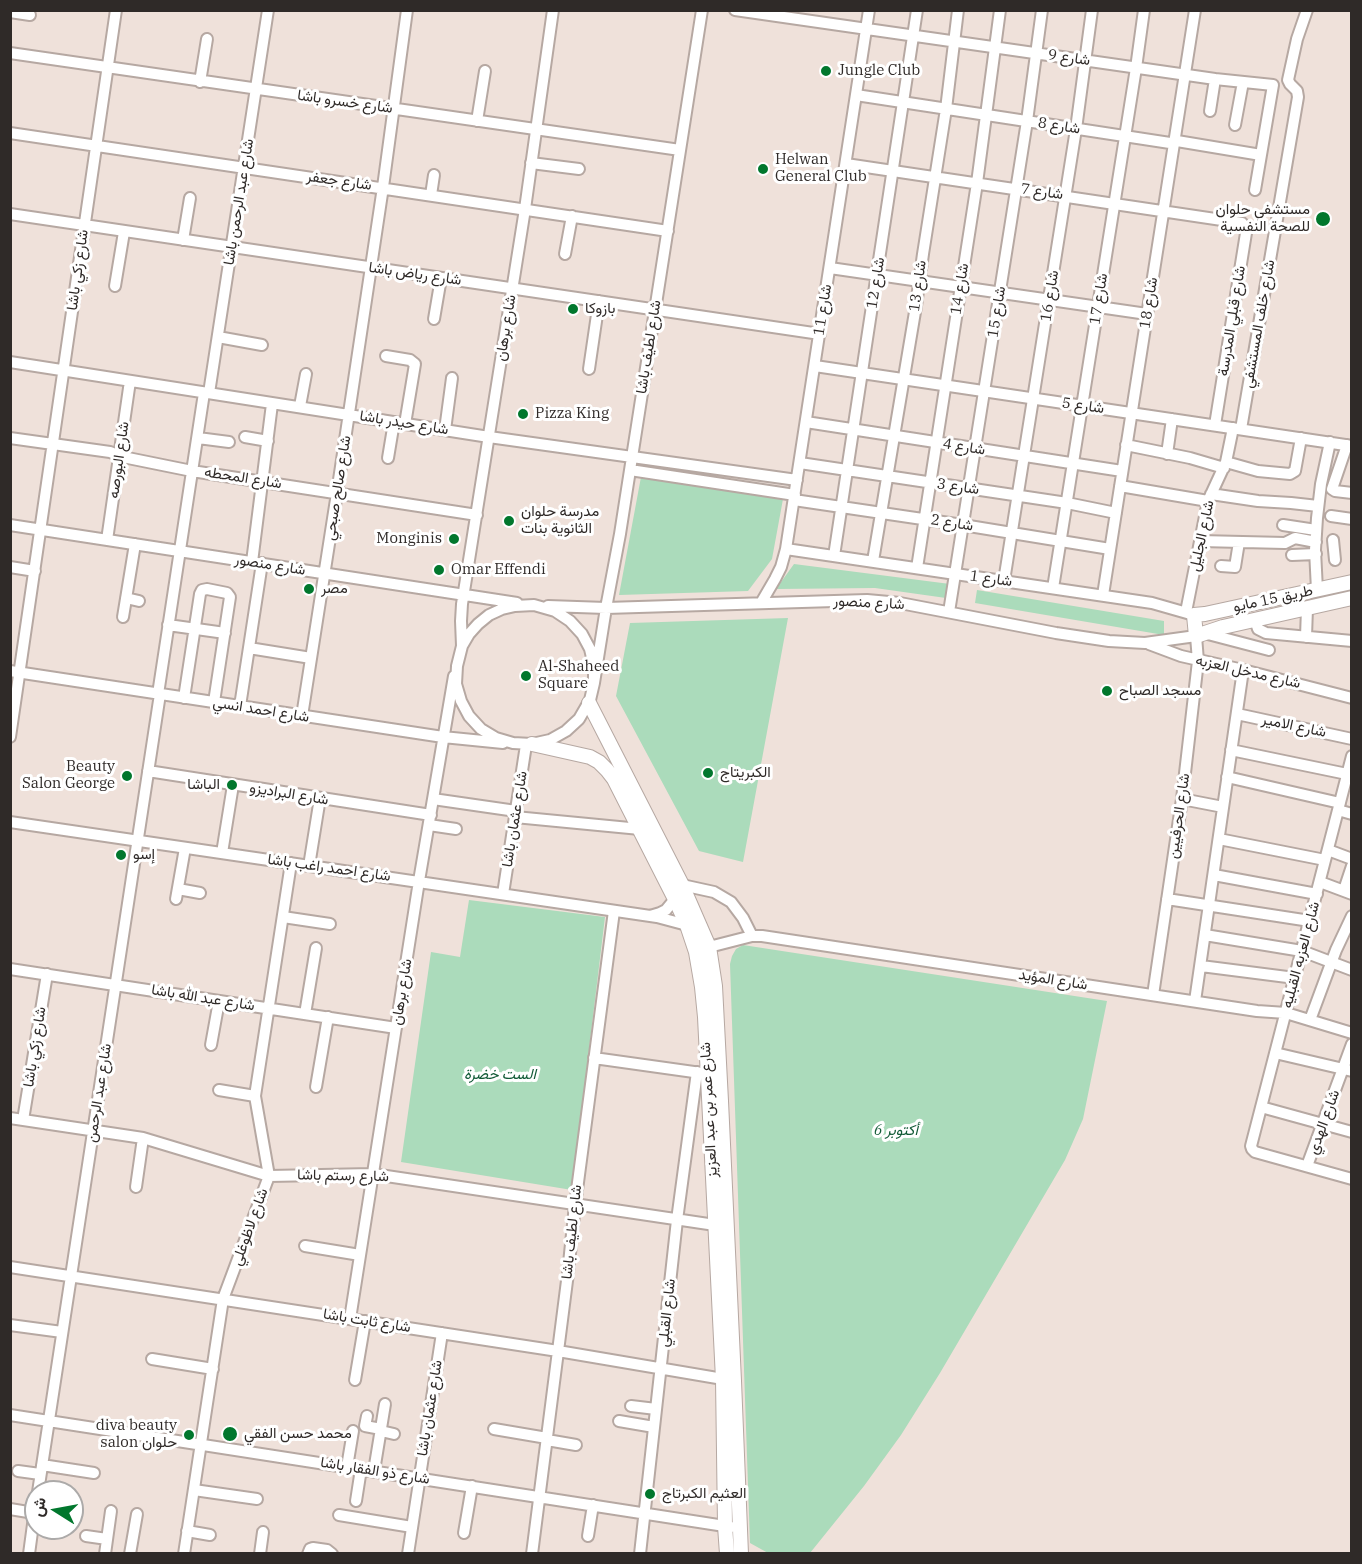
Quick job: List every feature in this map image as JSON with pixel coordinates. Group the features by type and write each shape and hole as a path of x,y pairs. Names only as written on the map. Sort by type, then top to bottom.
{"main road":[{"name":"طريق 15 مايو","path":"1190,613 1204,614 1352,582"},
{"name":"طريق 15 مايو","path":"1200,635 1352,598"},
{"path":"1190,613 1200,635"},
{"name":"شارع عمر بن عبد العزيز","path":"589,703 681,885 709,947 715,986 741,1554"},
{"name":"شارع عمر بن عبد العزيز","path":"529,744 590,757 608,770 675,899 696,952 705,1017 702,1073 715,1225 723,1379 726,1554"}],"street":[{"name":"شارع زكي باشا","path":"10,737 15,672 42,530 116,10"},
{"name":"شارع عبد الرحمن باشا","path":"180,551 192,471 218,337 268,10"},
{"name":"شارع صالح صبحي","path":"302,716 383,187 406,10"},
{"name":"شارع برهان","path":"462,646 460,621 525,209 553,10"},
{"name":"شارع لطيف باشا","path":"594,683 620,534 702,10"},
{"name":"شارع 9","path":"735,10 1184,75 1273,85 1261,155"},
{"name":"شارع 11","path":"761,603 776,579 786,549 869,10"},
{"name":"شارع 12","path":"834,556 917,10"},
{"name":"شارع 13","path":"873,561 920,280 946,109 958,10"},
{"name":"شارع 14","path":"917,568 1000,10"},
{"name":"شارع 15","path":"949,612 1017,189 1042,10"},
{"name":"شارع 16","path":"1004,581 1066,196 1092,10"},
{"name":"شارع 17","path":"1053,588 1144,10"},
{"name":"شارع 18","path":"1103,595 1194,10"},
{"name":"شارع خلف المستشفي","path":"1237,429 1298,97 1297,91 1288,83 1288,80 1297,39 1307,10"},
{"path":"10,12 30,15"},
{"path":"200,82 207,39"},
{"name":"شارع خسرو باشا","path":"10,53 680,150"},
{"path":"477,121 485,71"},
{"path":"1209,111 1215,79"},
{"path":"1235,125 1243,82"},
{"name":"شارع 8","path":"856,95 1261,155"},
{"name":"شارع جعفر","path":"10,133 668,231"},
{"path":"1256,190 1261,155"},
{"path":"531,163 579,169"},
{"name":"شارع 7","path":"846,164 1238,221"},
{"path":"431,195 434,175"},
{"path":"183,240 190,198"},
{"name":"شارع رياض باشا","path":"10,214 820,334"},
{"path":"565,254 572,216"},
{"name":"شارع قبلي المدرسة","path":"1215,425 1246,233 1245,225 1238,221"},
{"path":"115,285 124,232"},
{"path":"830,268 1147,314"},
{"path":"434,319 441,278"},
{"path":"589,369 599,301"},
{"path":"218,337 262,345"},
{"path":"387,356 410,360 415,364 400,423 388,458"},
{"name":"شارع حيدر باشا","path":"10,362 445,430 797,480"},
{"name":"شارع 5","path":"815,366 1349,445"},
{"path":"300,406 306,374"},
{"path":"445,430 452,378"},
{"name":"شارع البورصه","path":"107,540 130,381"},
{"path":"240,706 249,648 272,404"},
{"path":"1167,454 1172,419"},
{"name":"شارع 4","path":"806,422 1122,471"},
{"name":"شارع الجليل","path":"1190,613 1200,541 1209,498 1225,465 1237,429"},
{"path":"245,437 268,441"},
{"name":"شارع المحطه","path":"10,438 110,452 119,456 192,471 477,515"},
{"path":"198,438 228,442"},
{"path":"1126,445 1258,471 1290,474 1295,471 1301,438"},
{"path":"1317,590 1318,506 1330,442"},
{"path":"1349,445 1332,489 1352,493"},
{"name":"شارع 3","path":"800,463 1067,503 1116,513"},
{"name":"شارع 2","path":"630,470 795,497 841,507 1110,549"},
{"path":"1120,486 1209,498 1291,502 1318,506"},
{"path":"1331,516 1352,519"},
{"name":"شارع منصور","path":"10,525 534,605 606,608 843,600 883,601 1124,643 1145,643 1200,635 1269,650"},
{"path":"1283,525 1316,530"},
{"path":"1200,541 1286,543 1295,538 1316,549"},
{"path":"1221,566 1233,568 1236,566 1239,542"},
{"path":"123,617 135,544"},
{"name":"شارع 1","path":"786,549 1103,595 1152,603 1190,613"},
{"path":"1292,555 1316,549 1334,550"},
{"name":"شارع عبد الرحمن","path":"40,1480 180,551"},
{"path":"10,567 35,571"},
{"path":"184,698 201,592 207,589 227,592 230,595 214,702"},
{"path":"126,598 139,601"},
{"path":"534,605 555,611 582,633 590,649 594,666 594,683 589,703 579,719 566,731 550,740 529,744 513,743 496,738 481,729 469,716 456,684 457,666 462,646 469,634 489,615 515,606 534,605"},
{"path":"1306,637 1307,608"},
{"path":"1255,620 1262,632 1352,641"},
{"path":"168,625 225,633"},
{"name":"شارع الحرفيين","path":"1153,995 1182,799 1200,635"},
{"name":"شارع مدخل العزبه","path":"1145,643 1198,661 1352,698"},
{"path":"249,648 311,658"},
{"name":"شارع برهان","path":"350,1319 450,691 457,666"},
{"path":"1195,1001 1243,670"},
{"name":"شارع احمد انسي","path":"15,672 443,737 513,743"},
{"name":"شارع الامير","path":"1237,714 1352,739"},
{"name":"شارع عثمان باشا","path":"503,894 515,814 529,744"},
{"path":"1231,750 1348,781"},
{"name":"شارع العزبه القبليه","path":"1307,1166 1255,1152 1251,1146 1339,806 1348,781 1352,756"},
{"name":"شارع البراديزو","path":"148,771 320,798 430,820 456,829"},
{"path":"1227,777 1339,806 1352,814"},
{"path":"222,853 233,785"},
{"path":"309,866 320,798"},
{"path":"433,799 515,814 640,830"},
{"path":"1182,799 1223,807"},
{"name":"شارع احمد راغب باشا","path":"10,822 419,881 667,919 687,925"},
{"path":"1219,839 1352,859"},
{"path":"185,848 177,894 200,893"},
{"name":"شارع لاظوغلي","path":"184,1554 223,1299 269,1176 255,1096 291,863"},
{"path":"1320,882 1348,892 1352,866"},
{"path":"1214,875 1317,894"},
{"path":"681,885 714,892 731,902 743,918 752,936"},
{"path":"647,916 666,910 675,899"},
{"path":"1167,899 1310,921"},
{"name":"شارع لطيف باشا","path":"532,1554 614,911"},
{"path":"1310,1020 1331,962 1352,916"},
{"path":"283,917 330,924"},
{"path":"1205,935 1302,951 1352,970"},
{"name":"شارع المؤيد","path":"709,947 752,936 762,936 1257,1011 1286,1013 1352,1033"},
{"path":"305,1014 316,948"},
{"path":"1201,966 1295,978"},
{"name":"شارع عبد الله باشا","path":"10,969 396,1028"},
{"name":"شارع زكي باشا","path":"23,1120 47,974"},
{"path":"211,1045 219,1001"},
{"path":"316,1086 328,1017"},
{"name":"شارع الهدي","path":"1307,1166 1347,1070 1352,1044"},
{"path":"1275,1053 1347,1070"},
{"path":"594,1058 702,1073"},
{"name":"شارع القبلي","path":"640,1554 677,1220 702,1073"},
{"path":"219,1090 255,1096"},
{"path":"1261,1107 1352,1132"},
{"name":"شارع رستم باشا","path":"10,1118 143,1138 269,1176 373,1174 715,1225"},
{"path":"136,1187 143,1138"},
{"path":"1307,1166 1352,1179"},
{"path":"305,1245 360,1255"},
{"name":"شارع ثابت باشا","path":"10,1267 558,1351 723,1379"},
{"path":"356,1380 365,1321"},
{"path":"10,1325 62,1332"},
{"name":"شارع عثمان باشا","path":"409,1553 442,1333"},
{"path":"152,1359 213,1369"},
{"path":"374,1471 385,1404"},
{"path":"631,1406 656,1409"},
{"name":"شارع ذو الفقار باشا","path":"10,1415 740,1528"},
{"path":"367,1416 366,1427 394,1434"},
{"path":"619,1421 654,1427"},
{"path":"494,1429 576,1445"},
{"path":"347,1467 353,1431"},
{"path":"18,1471 41,1469 94,1473"},
{"path":"356,1502 361,1469"},
{"path":"464,1533 472,1486"},
{"path":"194,1490 257,1499"},
{"path":"588,1536 593,1505"},
{"path":"105,1554 111,1511"},
{"path":"130,1554 137,1514"},
{"path":"339,1515 412,1527"},
{"path":"187,1532 210,1535"},
{"path":"260,1554 263,1532"},
{"path":"86,1536 107,1539"},
{"path":"308,1553 313,1548 327,1550 332,1554"}],"green space":[{"path":"641,477 783,499 772,559 748,591 619,595"},
{"path":"794,564 950,584 946,598 875,588 776,589"},
{"path":"977,590 1164,621 1164,635 975,603"},
{"name":"الكبريتاج","path":"788,618 743,862 699,851 616,696 630,623"},
{"name":"الست خضرة","path":"469,900 605,917 572,1190 401,1162 431,952 460,957"},
{"name":"6 أكتوبر","path":"743,945 1107,1001 1083,1119 1065,1160 901,1435 864,1486 810,1553 768,1553 750,1543 730,964 736,949"}],"place":[{"name":"Jungle Club","path":"826,71"},
{"name":"Helwan General Club","path":"763,169"},
{"name":"مستشفي حلوان للصحة النفسية","path":"1323,219"},
{"name":"بازوكا","path":"573,309"},
{"name":"Pizza King","path":"523,414"},
{"name":"مدرسة حلوان الثانوية بنات","path":"509,521"},
{"name":"Monginis","path":"454,539"},
{"name":"Omar Effendi","path":"439,570"},
{"name":"مصر","path":"309,589"},
{"name":"Al-Shaheed Square","path":"526,676"},
{"name":"مسجد الصباح","path":"1107,691"},
{"name":"الكبريتاج","path":"708,773"},
{"name":"Beauty Salon George","path":"127,776"},
{"name":"الباشا","path":"232,785"},
{"name":"إسو","path":"121,855"},
{"name":"محمد حسن الفقي","path":"230,1434"},
{"name":"diva beauty salon حلوان","path":"189,1435"},
{"name":"العثيم الكبرتاج","path":"650,1494"}]}
